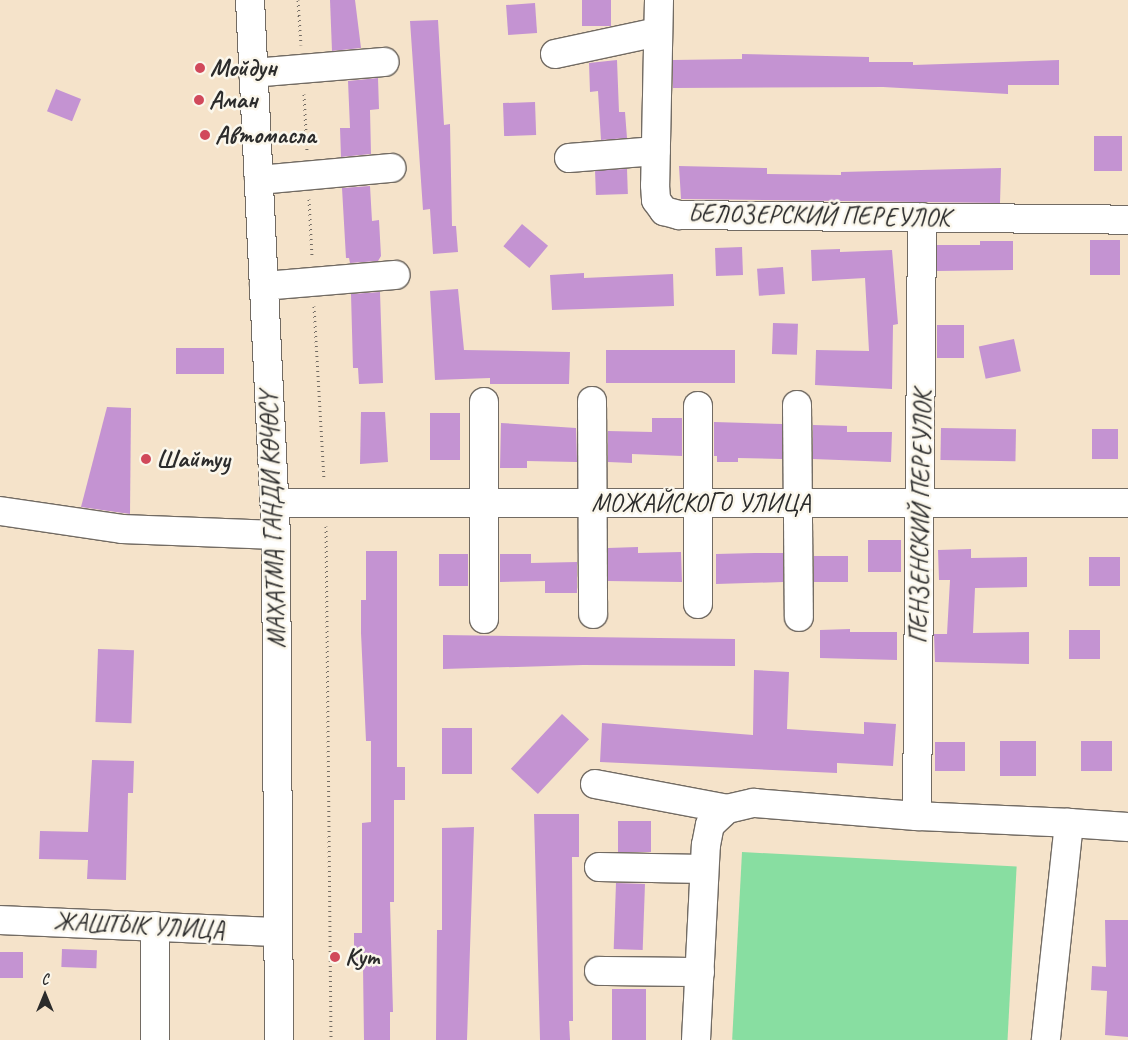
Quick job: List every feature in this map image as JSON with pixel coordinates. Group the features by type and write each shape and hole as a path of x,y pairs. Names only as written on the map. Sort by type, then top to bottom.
{"street":[{"name":"МАХАТМА ГАНДИ КӨЧӨСҮ","path":"250,0 276,535 279,1040"},
{"name":"БЕЛОЗЕРСКИЙ ПЕРЕУЛОК","path":"659,0 656,200 664,211 679,215 1128,220"},
{"path":"555,54 658,32"},
{"path":"253,73 385,62"},
{"path":"569,158 656,151"},
{"path":"259,180 391,168"},
{"name":"ПЕНЗЕНСКИЙ ПЕРЕУЛОК","path":"917,816 922,503 922,217"},
{"path":"264,286 396,275"},
{"path":"592,401 593,614"},
{"path":"484,402 484,619"},
{"path":"797,405 799,617"},
{"path":"698,406 698,604"},
{"name":"МОЖАЙСКОГО УЛИЦА","path":"275,503 1128,503"},
{"path":"0,511 122,529 276,535"},
{"path":"595,784 727,809 754,803 917,816 1128,827"},
{"path":"696,1040 704,869 710,825 727,809"},
{"path":"1046,1040 1069,823"},
{"path":"598,867 704,869"},
{"name":"ЖАШТЫК УЛИЦА","path":"0,920 278,932"},
{"path":"155,926 155,1040"},
{"path":"599,971 700,972"}],"green space":[{"path":"742,852 1017,866 1008,1040 732,1040"}],"building":[{"path":"330,0 355,0 361,48 332,51"},
{"path":"582,0 611,0 611,26 582,26"},
{"path":"535,3 537,33 508,35 506,5"},
{"path":"438,20 444,125 450,124 452,226 456,226 458,252 433,254 430,209 423,210 410,21"},
{"path":"742,54 869,57 869,62 913,62 913,65 1059,60 1059,85 1008,85 1008,94 883,87 673,88 673,60 742,59"},
{"path":"617,60 619,112 625,112 627,138 601,140 598,91 590,92 589,63"},
{"path":"378,78 379,109 370,110 371,154 341,157 340,128 350,128 348,81"},
{"path":"56,89 81,99 72,121 47,111"},
{"path":"535,102 536,135 504,136 503,103"},
{"path":"1094,136 1122,136 1122,171 1094,171"},
{"path":"679,166 767,168 767,174 841,175 841,172 1001,168 1000,203 681,199"},
{"path":"627,169 628,194 596,195 595,170"},
{"path":"370,186 372,221 379,220 381,256 378,261 350,263 349,258 346,258 342,188"},
{"path":"522,224 548,246 529,268 503,246"},
{"path":"1090,240 1120,240 1120,275 1090,275"},
{"path":"980,241 1013,241 1013,270 937,271 937,245 980,245"},
{"path":"742,247 743,275 716,276 715,248"},
{"path":"840,249 840,252 892,250 898,324 893,325 892,389 815,385 816,350 869,351 865,278 812,281 811,250"},
{"path":"783,267 785,294 759,296 757,269"},
{"path":"584,273 584,278 673,274 674,306 552,310 550,275"},
{"path":"458,289 464,350 570,352 569,384 490,384 490,378 435,380 430,291"},
{"path":"380,292 383,383 359,384 358,368 353,368 351,294"},
{"path":"773,323 798,324 797,355 772,354"},
{"path":"937,325 964,325 964,358 937,358"},
{"path":"1014,339 1021,371 986,379 979,346"},
{"path":"176,348 224,348 224,374 176,374"},
{"path":"606,350 735,350 735,383 606,383"},
{"path":"107,407 131,408 130,514 81,507"},
{"path":"361,412 385,412 388,462 360,464"},
{"path":"430,413 460,413 460,460 430,460"},
{"path":"652,418 682,418 682,456 632,454 632,463 608,462 608,431 652,432"},
{"path":"714,422 782,424 782,459 738,458 738,462 717,462 717,456 714,456"},
{"path":"501,423 576,428 577,462 527,461 527,468 500,468"},
{"path":"813,425 847,426 847,432 892,432 891,462 813,459"},
{"path":"941,428 1016,429 1015,461 940,460"},
{"path":"1092,429 1118,429 1118,459 1092,459"},
{"path":"868,540 901,540 901,572 868,572"},
{"path":"638,547 638,553 681,552 682,582 608,581 608,548"},
{"path":"971,549 971,558 1027,557 1027,587 975,588 973,633 1029,632 1029,664 935,662 934,634 947,634 950,580 939,580 938,550"},
{"path":"366,551 397,551 397,767 405,767 405,800 394,800 394,902 390,902 393,1012 390,1012 390,1040 364,1040 363,967 354,967 354,933 362,933 362,823 371,822 371,741 366,741 361,633 361,600 366,600"},
{"path":"783,553 783,582 716,584 716,554"},
{"path":"439,554 468,554 468,586 439,586"},
{"path":"500,554 531,554 531,563 577,562 577,593 545,593 545,581 500,582"},
{"path":"814,556 848,556 848,582 814,582"},
{"path":"1089,557 1120,557 1120,586 1089,586"},
{"path":"850,629 850,632 897,632 897,660 820,658 820,630"},
{"path":"1069,630 1100,630 1100,659 1069,659"},
{"path":"443,635 735,639 735,666 583,665 443,669"},
{"path":"98,649 134,650 131,723 95,722"},
{"path":"754,670 789,672 787,729 864,734 864,722 896,724 893,766 837,763 837,773 600,762 602,723 753,735"},
{"path":"562,714 589,739 538,794 511,769"},
{"path":"442,728 472,728 472,774 442,774"},
{"path":"1000,741 1036,741 1036,776 1000,776"},
{"path":"1081,741 1112,741 1112,771 1081,771"},
{"path":"935,742 965,742 965,771 935,771"},
{"path":"92,760 134,761 133,793 128,793 126,880 87,879 88,860 39,859 40,831 88,832"},
{"path":"534,814 579,814 579,857 572,857 573,1021 569,1021 570,1040 540,1040"},
{"path":"618,821 651,821 651,852 618,852"},
{"path":"474,827 467,1040 436,1040 437,930 442,930 442,828"},
{"path":"616,883 645,884 643,950 614,949"},
{"path":"1105,920 1128,920 1128,1037 1105,1035 1107,991 1091,990 1092,966 1106,967"},
{"path":"62,949 97,950 96,968 61,967"},
{"path":"0,952 23,952 23,978 0,978"},
{"path":"612,989 646,989 646,1040 612,1040"}],"place":[{"name":"Мойдун","path":"200,68"},
{"name":"Аман","path":"199,100"},
{"name":"Автомасла","path":"205,135"},
{"name":"Шайтуу","path":"146,459"},
{"name":"Кут","path":"335,957"}]}
